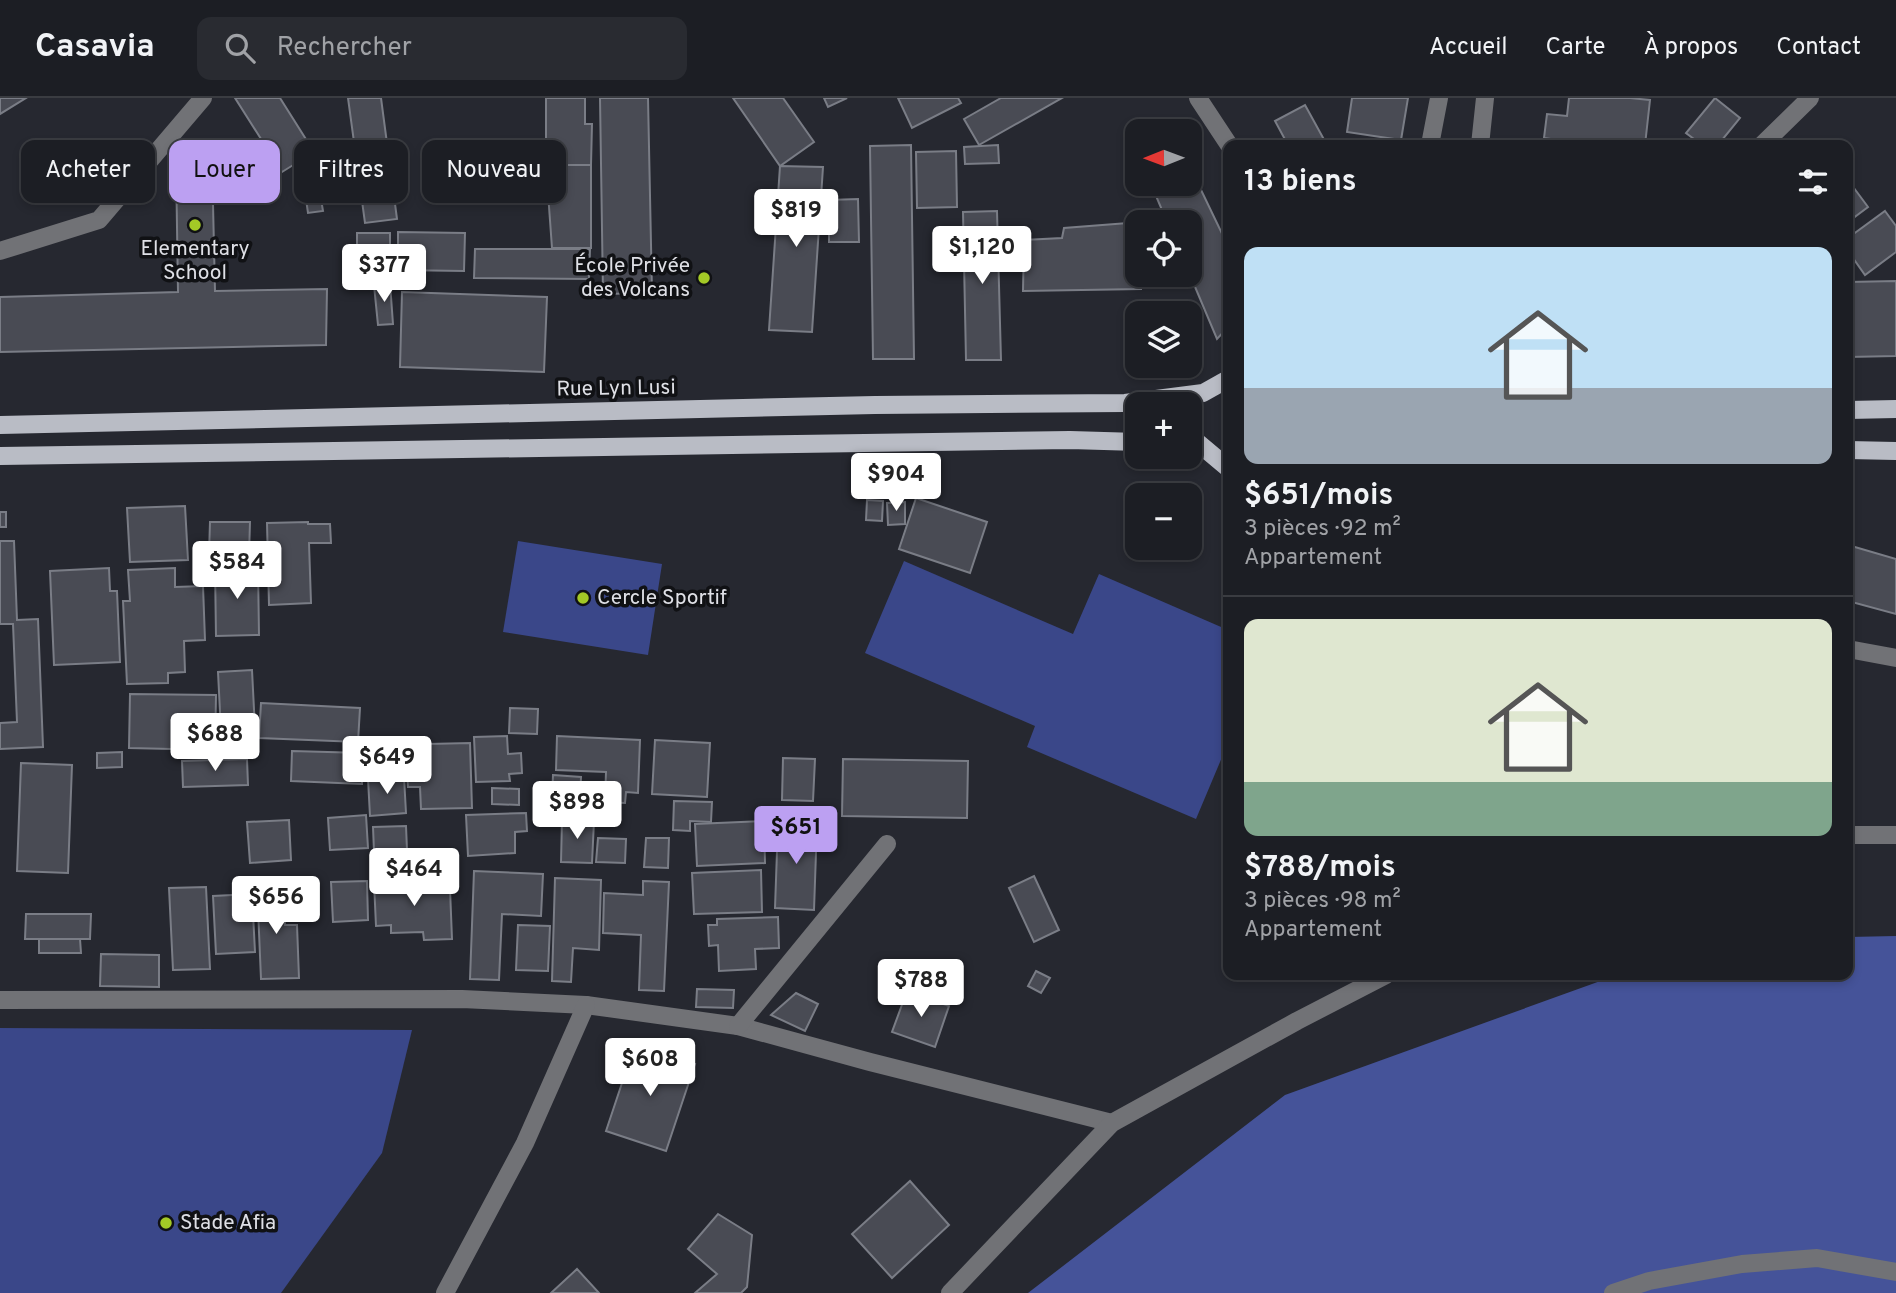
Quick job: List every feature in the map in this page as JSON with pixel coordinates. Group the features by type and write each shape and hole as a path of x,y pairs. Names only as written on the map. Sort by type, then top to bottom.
{"main road":[{"name":"Rue Lyn Lusi","path":"0,425 875,405 1125,403 1203,393 1223,382"},
{"path":"1853,410 1896,410"},
{"path":"0,456 1070,440 1125,442"},
{"path":"1202,446 1223,464"},
{"path":"1853,450 1896,451"}],"street":[{"path":"0,251 99,220 203,98"},
{"path":"1198,98 1226,140"},
{"path":"1431,140 1439,98"},
{"path":"1481,140 1485,98"},
{"path":"1767,140 1810,98"},
{"path":"1853,650 1896,658"},
{"path":"1853,835 1896,835"},
{"path":"738,1027 887,844"},
{"path":"950,1293 1112,1123 1376,980"},
{"path":"0,1000 462,999 586,1005 738,1027 1112,1123"},
{"path":"446,1293 525,1143 586,1005"},
{"path":"1613,1293 1649,1281 1742,1264 1817,1258 1896,1272"}],"shaded area":[{"name":"Cercle Sportif","path":"518,541 662,564 648,655 503,632"},
{"path":"904,561 1073,634 1099,574 1223,628 1223,755 1196,819 1027,747 1035,726 865,653"},
{"path":"1896,936 1896,1293 1028,1293 1285,1095 1603,980 1853,980 1853,937"},
{"name":"Stade Afia","path":"0,1028 412,1030 382,1153 281,1293 0,1293"}],"building":[{"path":"0,98 26,98 0,114"},
{"path":"235,98 280,98 306,140 294,140 294,164 282,172 280,140 262,140"},
{"path":"348,98 381,98 387,140 354,140"},
{"path":"546,98 585,98 585,124 592,124 591,165 566,165 566,140 546,140"},
{"path":"600,98 648,98 652,293 603,294"},
{"path":"733,98 783,98 814,142 780,166"},
{"path":"824,98 847,98 828,107"},
{"path":"898,98 958,98 961,103 912,128"},
{"path":"1001,98 1062,98 979,145 964,119"},
{"path":"1352,98 1408,98 1401,140 1347,132"},
{"path":"1569,98 1650,100 1646,140 1544,138 1547,114 1567,116"},
{"path":"1715,98 1740,118 1722,140 1695,140 1686,133"},
{"path":"1305,105 1324,140 1285,140 1275,121"},
{"path":"911,145 914,359 873,359 870,146"},
{"path":"998,145 999,163 965,164 964,147"},
{"path":"956,151 957,207 917,208 916,152"},
{"path":"566,165 591,165 591,248 552,248 549,203 566,203"},
{"path":"780,166 823,167 812,332 769,330"},
{"path":"1853,187 1868,207 1853,218"},
{"path":"1202,192 1223,236 1223,332 1217,339 1195,287 1202,287 1202,210 1162,210 1156,196 1202,196"},
{"path":"858,199 859,242 829,242 829,200"},
{"name":"Elementary School","path":"177,203 213,203 215,291 327,289 326,345 0,352 0,297 178,292"},
{"path":"307,203 322,203 323,211 308,213"},
{"path":"362,203 395,203 397,219 365,223"},
{"path":"997,211 1001,360 966,360 963,212"},
{"path":"1885,211 1896,226 1896,252 1865,275 1853,258 1853,234"},
{"path":"1125,223 1125,287 1141,289 1023,291 1024,240 1062,238 1064,228"},
{"path":"398,232 465,233 464,271 398,270"},
{"path":"357,233 390,233 390,278 357,278"},
{"path":"475,249 590,249 589,279 474,278"},
{"path":"1896,281 1896,356 1853,357 1853,282"},
{"path":"390,283 393,324 378,325 374,285"},
{"path":"402,292 547,297 544,372 400,367"},
{"path":"916,498 987,522 970,573 899,549"},
{"path":"867,500 883,501 882,521 866,520"},
{"path":"905,502 905,524 888,525 887,503"},
{"path":"185,506 188,560 130,562 127,508"},
{"path":"0,512 6,512 6,527 0,527"},
{"path":"210,522 250,522 249,555 209,554"},
{"path":"267,523 330,524 331,543 309,543 311,603 269,605"},
{"path":"0,541 14,541 17,620 38,619 43,747 0,749 0,723 17,722 13,624 0,624"},
{"path":"1853,546 1896,559 1896,614 1853,602"},
{"path":"215,567 258,567 259,635 216,636"},
{"path":"109,568 110,591 117,591 120,662 54,665 50,571"},
{"path":"175,568 175,587 203,586 205,640 184,641 185,672 168,673 168,683 127,684 123,601 130,601 128,570"},
{"path":"252,670 256,749 222,751 218,672"},
{"path":"130,694 216,695 215,750 129,748"},
{"path":"261,703 360,708 358,742 259,738"},
{"path":"510,708 538,709 537,734 509,733"},
{"path":"507,736 508,754 521,753 522,773 509,774 510,781 476,782 474,737"},
{"path":"557,736 640,740 638,793 626,792 625,803 605,802 606,772 556,770"},
{"path":"655,740 710,743 707,797 652,794"},
{"path":"470,743 472,808 421,809 420,787 408,787 407,771 384,771 384,745"},
{"path":"292,751 363,753 362,784 291,781"},
{"path":"122,752 122,767 97,768 97,753"},
{"path":"783,758 815,759 813,801 782,800"},
{"path":"247,759 248,785 183,787 182,761"},
{"path":"843,759 968,761 967,818 842,816"},
{"path":"21,763 72,765 68,873 17,871"},
{"path":"553,775 581,777 580,801 552,800"},
{"path":"404,777 406,813 370,816 368,779"},
{"path":"492,788 519,789 519,805 492,804"},
{"path":"674,801 712,802 711,822 690,821 690,831 673,830"},
{"path":"526,813 527,831 515,832 515,853 468,856 466,815"},
{"path":"366,815 368,848 330,850 328,818"},
{"path":"289,820 291,860 250,863 247,822"},
{"path":"562,820 594,821 592,863 561,862"},
{"path":"764,821 765,863 697,866 695,824"},
{"path":"778,823 817,824 814,910 775,908"},
{"path":"406,826 408,874 375,876 373,827"},
{"path":"598,838 626,839 625,863 596,862"},
{"path":"646,838 669,838 668,868 644,867"},
{"path":"761,870 762,912 694,914 692,873"},
{"path":"474,871 543,874 541,916 502,914 499,980 470,979"},
{"path":"1034,876 1059,930 1034,942 1009,888"},
{"path":"555,878 601,880 599,950 573,948 571,982 552,981"},
{"path":"434,880 435,890 450,889 452,939 424,940 423,932 391,933 391,925 376,926 374,882"},
{"path":"367,881 368,920 333,922 331,882"},
{"path":"643,881 669,882 664,991 639,990 641,935 603,933 604,893 643,895"},
{"path":"283,884 285,925 297,925 299,978 261,979 257,885"},
{"path":"206,887 210,969 173,970 169,888"},
{"path":"252,894 255,952 216,954 213,896"},
{"path":"26,914 91,914 90,939 25,939"},
{"path":"778,917 779,948 755,949 756,969 719,971 718,945 709,946 708,925 717,925 717,919"},
{"path":"518,925 550,926 548,971 516,970"},
{"path":"39,939 80,939 81,953 39,953"},
{"path":"101,954 159,955 159,987 100,986"},
{"path":"1036,971 1050,978 1041,993 1028,986"},
{"path":"697,989 734,990 733,1008 696,1007"},
{"path":"907,991 949,1006 935,1047 892,1032"},
{"path":"796,993 818,1004 805,1031 771,1015"},
{"path":"635,1044 695,1064 666,1151 606,1131"},
{"path":"910,1181 949,1225 892,1278 852,1234"},
{"path":"718,1214 752,1235 747,1287 741,1293 695,1293 717,1274 688,1249"},
{"path":"577,1269 599,1293 551,1293"}],"place":[{"name":"Elementary School","path":"195,225"},
{"name":"École Privée des Volcans","path":"704,278"},
{"name":"Cercle Sportif","path":"583,598"},
{"name":"Stade Afia","path":"166,1223"}]}
